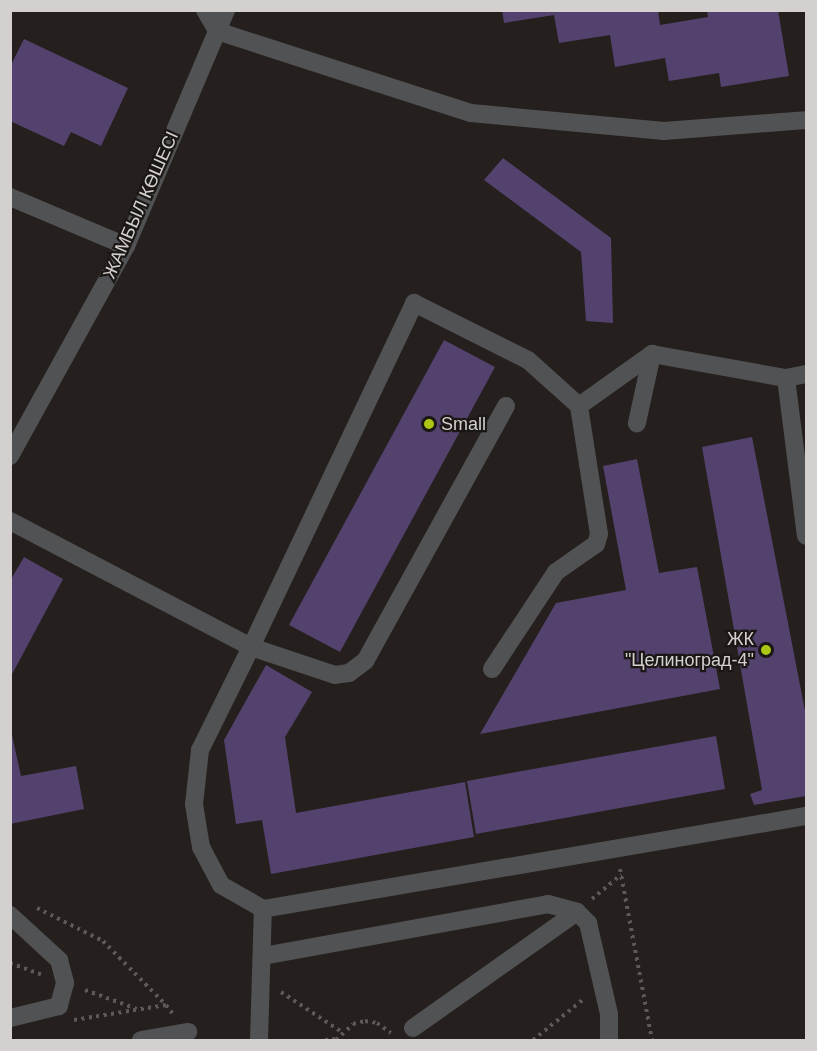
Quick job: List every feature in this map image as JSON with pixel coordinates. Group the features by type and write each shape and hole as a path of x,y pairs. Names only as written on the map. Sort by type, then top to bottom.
{"street":[{"path":"205,10 217,31 471,113 664,131 807,120"},
{"name":"ЖАМБЫЛ КӨШЕСІ","path":"10,456 126,246 226,10"},
{"path":"10,197 126,246"},
{"path":"492,669 556,572 596,544 599,534 579,406 528,360 414,303 200,750 194,804 201,847 221,885 263,909 807,816"},
{"path":"637,423 652,354"},
{"path":"579,406 652,354 786,378 807,374"},
{"path":"786,378 807,536"},
{"path":"10,521 251,647 335,675 349,673 365,661 506,406"},
{"path":"263,956 548,904 577,912 588,923 603,986 609,1041"},
{"path":"259,1041 263,980 263,909"},
{"path":"412,1028 577,912"},
{"path":"10,915 59,960 65,983 58,1006 10,1018"},
{"path":"141,1041 188,1032"}],"path":[{"path":"616,847 652,1041"},
{"path":"577,912 621,875"},
{"path":"27,903 103,941 166,1005 188,1032"},
{"path":"263,980 342,1032"},
{"path":"65,983 140,1010"},
{"path":"533,1041 603,986"},
{"path":"69,1021 166,1005"},
{"path":"325,1041 337,1040 342,1032 353,1024 378,1023 396,1040"}],"building":[{"path":"502,10 658,10 660,25 708,17 707,10 778,10 789,76 721,87 719,73 669,81 665,58 615,67 610,35 559,43 554,15 504,23"},
{"path":"24,39 128,88 101,146 71,132 64,146 10,121 10,67"},
{"path":"503,158 611,238 613,323 586,321 581,252 484,180"},
{"path":"444,340 495,367 340,652 289,625"},
{"name":"ЖК \"Целиноград-4\"","path":"752,437 806,716 806,796 754,805 750,794 762,790 702,447"},
{"path":"637,459 659,573 697,567 720,689 480,734 556,603 626,590 603,466"},
{"path":"24,557 63,579 10,678 10,581"},
{"path":"266,665 312,692 285,737 296,813 465,782 474,837 271,874 262,820 236,824 224,740"},
{"path":"10,726 21,776 76,766 84,809 10,824"},
{"path":"716,736 725,789 476,834 467,781"}],"place":[{"name":"Small","path":"429,424"},
{"name":"ЖК \"Целиноград-4\"","path":"766,650"}]}
